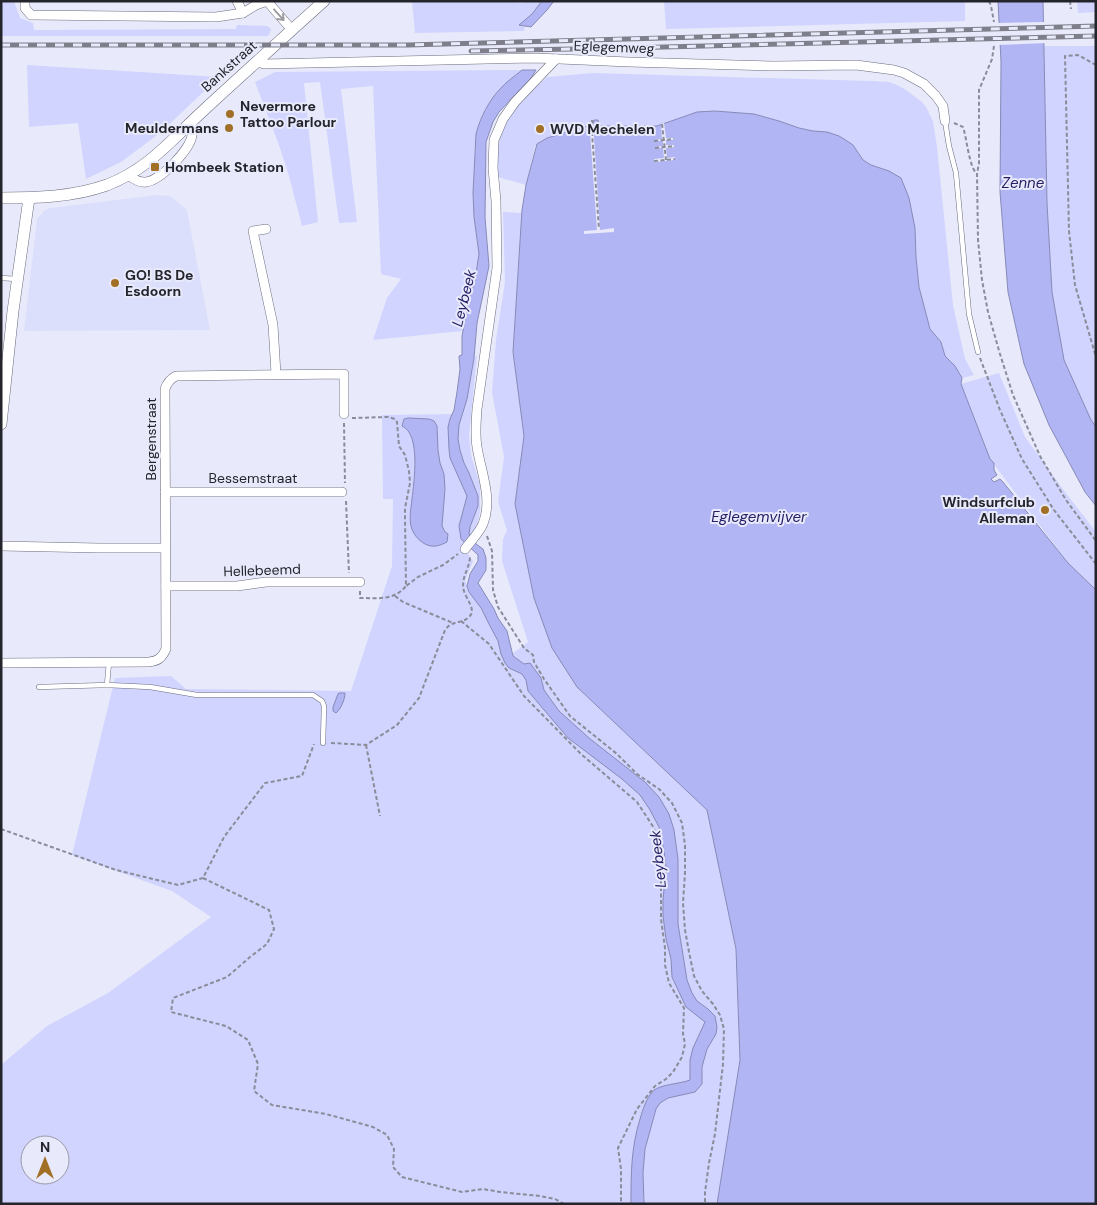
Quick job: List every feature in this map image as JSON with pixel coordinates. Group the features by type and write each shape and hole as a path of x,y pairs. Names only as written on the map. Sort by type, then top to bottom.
{"street":[{"path":"25,1 25,8 31,15 216,17 243,14 266,1 292,30"},
{"path":"237,1 243,14"},
{"name":"Bankstraat","path":"1,198 70,195 106,185 142,168 324,1"},
{"name":"Eglegemweg","path":"256,62 264,64 536,58 774,66 856,64 894,70 904,73 924,84 943,106 945,121"},
{"path":"465,549 476,536 486,514 484,475 475,430 497,268 496,201 493,168 494,140 503,119 515,102 556,59"},
{"path":"128,175 138,181 145,182 152,181 166,171 189,145 193,136 192,131 187,125"},
{"path":"1,424 17,279 29,198"},
{"path":"266,229 253,231 274,325 276,374"},
{"name":"Bergenstraat","path":"1,663 149,662 157,661 163,656 166,649 165,389 170,379 176,376 344,374 344,414"},
{"name":"Bessemstraat","path":"165,492 342,492"},
{"path":"1,546 165,548"},
{"name":"Hellebeemd","path":"166,586 237,586 266,582 360,582"}],"lane":[{"path":"945,121 956,173 969,314 978,352"},
{"path":"1,278 17,279"},
{"path":"107,685 108,662"},
{"path":"39,687 107,685 150,687 194,695 313,695 322,701 324,706 323,743"}],"path":[{"path":"988,1 991,6 994,22"},
{"path":"1070,1 1071,9"},
{"path":"994,46 992,60 979,90 977,174 978,240 982,280 988,312 1013,395 1040,456 1066,500 1096,540"},
{"path":"1096,65 1078,55 1065,56 1069,231 1075,285 1096,357"},
{"path":"592,120 599,229"},
{"path":"945,121 963,127 973,171 977,174"},
{"path":"662,124 666,160"},
{"path":"654,141 674,139"},
{"path":"655,148 675,146"},
{"path":"654,161 675,159"},
{"path":"978,352 1000,410 1022,459 1054,510 1096,564"},
{"path":"344,414 344,418 388,417 395,419 397,422 400,446 406,455 410,483 405,513 406,586"},
{"path":"483,524 492,551 493,590 498,607 524,648 533,655 534,662 544,679 570,716 617,754 637,774 659,789 672,803 682,823 685,846 684,930 694,976 702,992 720,1015 724,1029 720,1092 705,1192 705,1204"},
{"path":"203,878 224,837 266,783 302,776 315,742 366,745 397,725 419,698 445,630 453,623 468,618 472,614 472,608 464,592 463,585 470,563 470,556 465,549 442,565 418,577 395,596 360,598 360,582"},
{"path":"395,596 403,602 453,623"},
{"path":"461,621 489,644 524,696 581,754 638,802 654,828 661,880 661,919 665,965 669,983 684,1008 683,1034 685,1044 682,1057 673,1072 655,1086 637,1109 618,1148 621,1169 621,1204"},
{"path":"366,745 380,816"},
{"path":"1,829 116,870 178,885 203,878 269,910 274,929 267,944 227,977 173,998 171,1012 226,1026 248,1040 258,1064 254,1091 272,1105 326,1114 373,1127 387,1135 394,1149 393,1167 402,1178 462,1192 483,1189 540,1196 555,1199 564,1204"}],"shaded area":[{"path":"1,1 14,1 20,18 33,23 34,30 236,29 237,25 267,26 271,30 268,36 1,36"},
{"path":"412,1 507,1 522,3 524,1 542,1 532,14 519,25 525,26 524,31 415,33"},
{"path":"664,1 965,1 965,21 666,29"},
{"path":"1077,1 1096,1 1096,12 1078,13"},
{"path":"1044,46 1096,46 1096,427 1064,360 1052,292 1047,203"},
{"path":"27,65 219,77 160,133 121,162 86,179 78,123 29,127"},
{"path":"522,70 506,83 493,98 483,114 476,134 473,193 479,254 462,331 373,340 387,298 401,279 381,274 373,86 341,89 357,222 339,223 320,82 304,83 318,222 302,226 279,145 255,82 275,72"},
{"name":"WVD Mechelen","path":"593,73 889,82 906,90 922,102 933,121 937,147 953,305 965,359 974,375 962,378 955,366 945,356 941,342 930,329 919,287 915,228 889,171 863,160 853,145 827,132 799,128 754,114 731,112 697,112 657,126 606,126 593,123 553,136 539,143 535,147 526,185 498,177 498,146 501,135 510,116 524,100 547,77"},
{"name":"GO! BS De Esdoorn","path":"158,195 170,196 187,210 210,330 24,331 37,219 45,210"},
{"path":"503,212 522,213 513,352 524,436 515,504 577,687 707,810 736,949 740,1060 717,1204 1,1204 1,1065 47,1026 108,993 211,917 172,891 72,855 115,678 171,676 186,689 351,691 392,566 393,499 383,499 382,415 462,414 474,359 477,355 469,435 471,455 480,485 480,511 477,528 462,546 473,561 465,581 508,657 528,642 502,561 503,539 507,530 498,502 504,457 492,392 496,340 505,282"},
{"path":"999,373 1025,437 1096,532 1096,590 1068,563 990,459 961,384"}],"water":[{"path":"542,1 554,1 531,27 519,25 532,14"},
{"name":"Zenne","path":"998,1 1043,1 1047,203 1052,292 1064,360 1096,427 1096,506 1085,492 1049,425 1024,364 1008,292 1000,192 1001,62"},
{"path":"522,70 536,70 531,78 499,112 493,122 486,142 485,217 489,266 477,323 474,358 467,399 459,425 458,439 464,463 478,496 478,506 469,534 476,544 483,549 486,558 486,570 478,583 507,631 513,656 524,664 530,663 541,678 544,690 559,711 589,738 645,782 659,797 669,814 674,830 678,859 678,924 687,980 697,1001 715,1016 717,1027 716,1034 707,1049 702,1067 702,1084 695,1092 668,1098 660,1103 656,1109 645,1149 643,1173 644,1204 631,1204 633,1151 642,1112 648,1097 656,1089 690,1080 690,1060 693,1048 705,1022 686,1007 672,977 671,959 663,916 666,868 659,827 640,795 568,738 528,691 526,680 522,674 509,668 505,663 498,641 467,586 470,574 478,561 478,555 461,539 459,526 467,496 450,458 449,449 448,427 454,410 460,369 459,356 462,355 462,336 479,254 473,193 476,134 480,122 493,98 506,83"},
{"name":"Eglegemvijver","path":"715,111 754,114 799,128 827,132 839,136 853,145 863,160 901,178 909,198 915,228 919,287 930,329 941,342 945,356 955,366 962,378 961,384 990,459 994,463 994,470 997,475 991,479 994,482 1000,479 1003,482 1068,563 1096,590 1096,1204 717,1204 740,1060 736,949 707,810 577,687 552,648 534,598 515,504 524,436 513,352 522,210 526,185 537,144 547,138 591,125 594,120 598,120 602,126 657,126 697,112"},
{"path":"404,419 429,419 434,421 437,426 438,450 444,474 445,489 442,526 448,534 447,542 439,545 431,546 422,542 414,534 411,526 410,513 415,459 412,438 402,426"},
{"path":"339,693 345,693 345,695 336,713 333,711 333,707"}],"pier":[{"path":"1046,22 1047,43 998,45 997,23"},
{"path":"591,122 593,122 600,230 614,228 614,232 584,234 584,231 597,230 590,132 592,131"},
{"path":"664,123 666,138 674,138 674,140 666,140 666,145 675,145 675,147 666,148 667,158 675,157 675,160 654,162 654,159 664,158 663,148 655,148 663,146 663,141 654,140 662,139 661,124"}],"railway":[{"path":"1,45 408,45 1096,26"},
{"path":"471,51 1096,36"}],"place":[{"name":"Nevermore Tattoo Parlour","path":"230,114"},
{"name":"Meuldermans","path":"229,128"},
{"name":"WVD Mechelen","path":"540,129"},
{"name":"Hombeek Station","path":"155,167"},
{"name":"GO! BS De Esdoorn","path":"115,283"},
{"name":"Windsurfclub Alleman","path":"1045,510"}],"water label":[{"name":"Leybeek","path":"464,298"},
{"name":"Leybeek","path":"658,859"}]}
